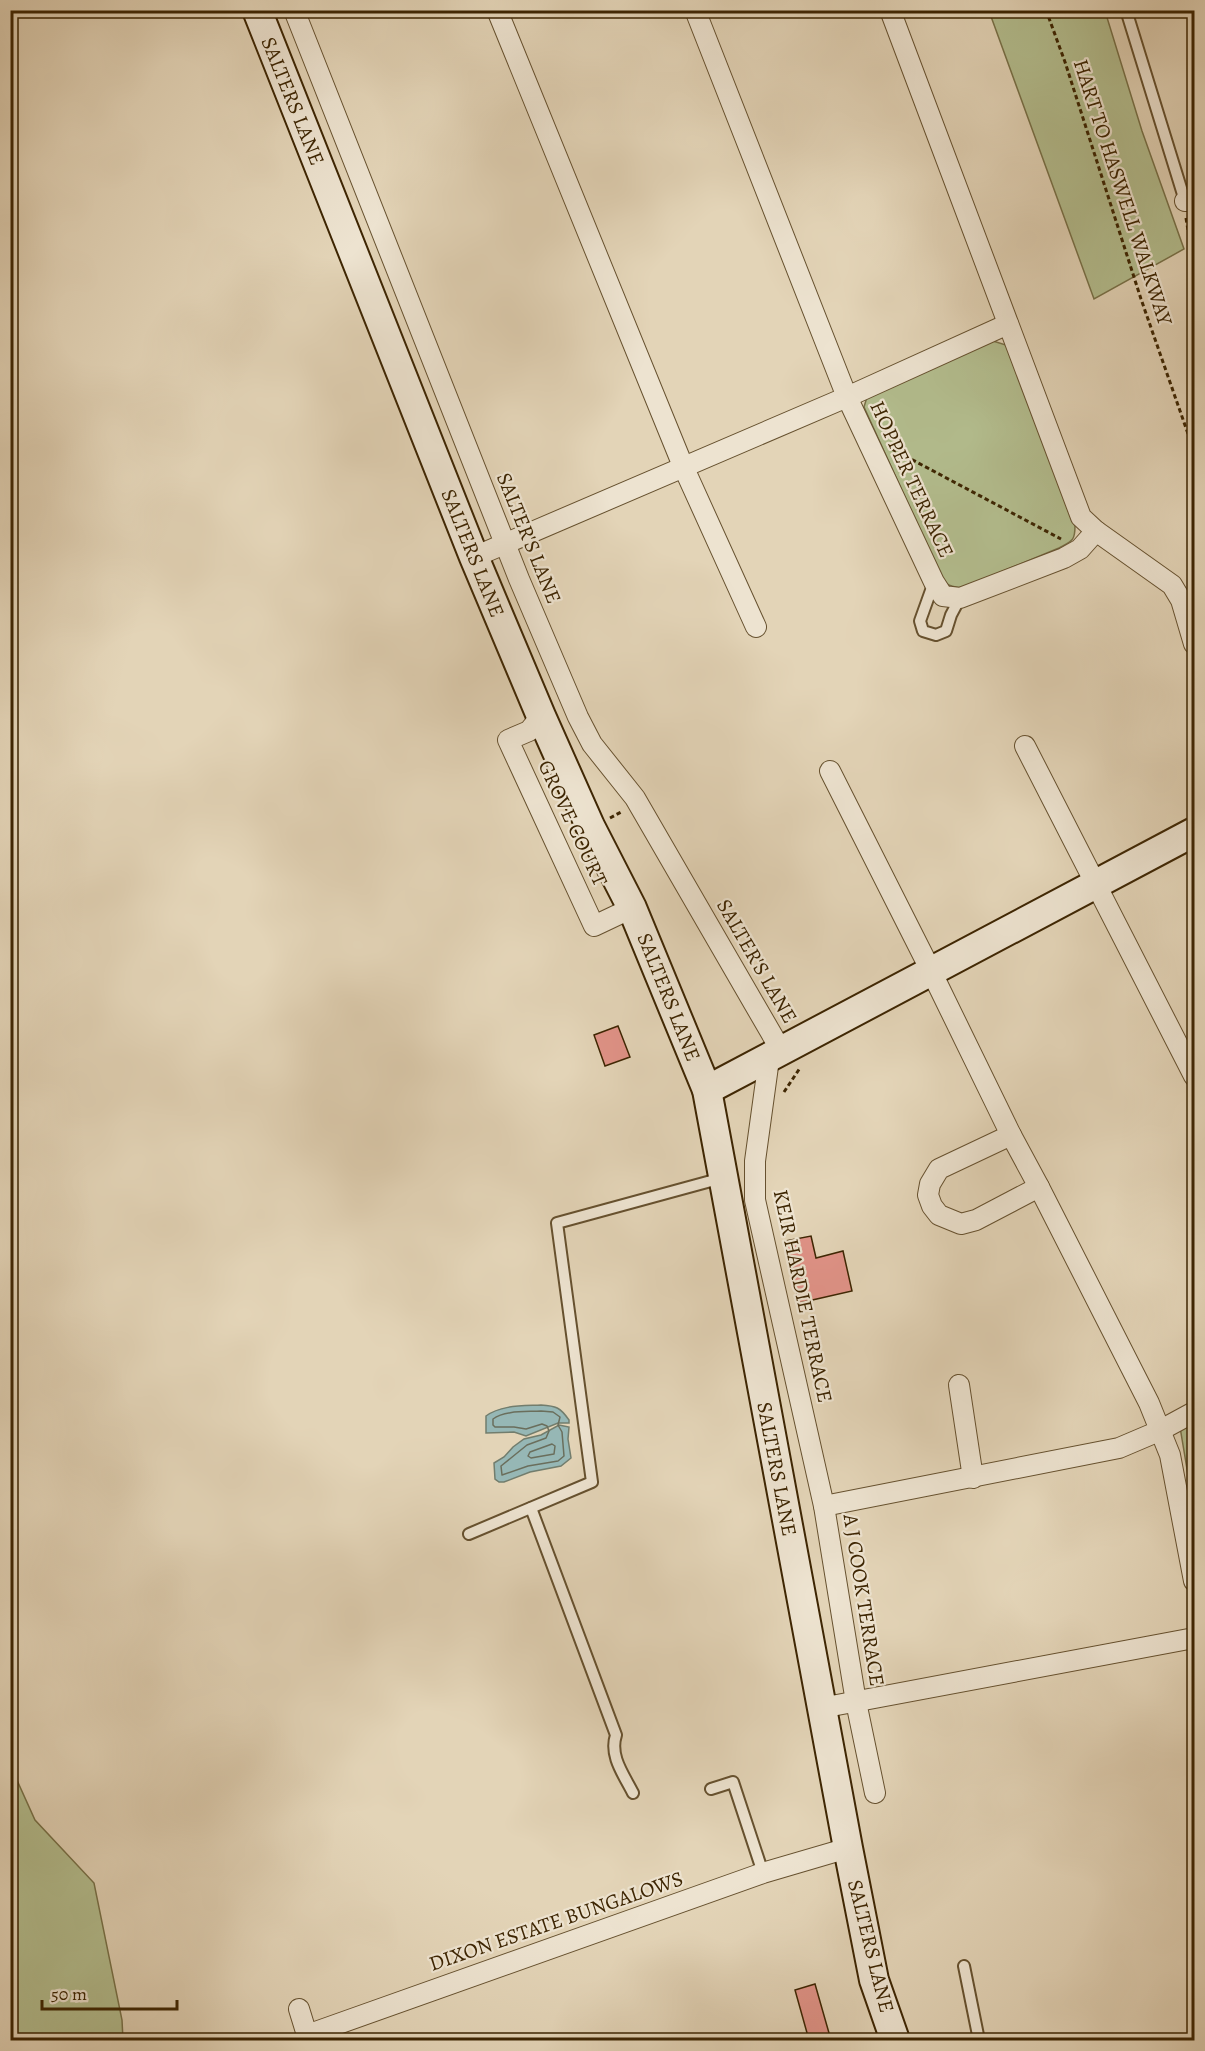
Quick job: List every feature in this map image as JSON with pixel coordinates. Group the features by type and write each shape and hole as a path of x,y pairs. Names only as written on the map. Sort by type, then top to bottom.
{"main road":[{"name":"SALTERS LANE","path":"257,10 474,557 590,826 632,908 707,1090 821,1708 874,1980 895,2040"},
{"path":"707,1090 932,973 1194,832"}],"street":[{"name":"SALTER'S LANE","path":"294,10 504,543 578,717 592,744 635,798 775,1055"},
{"path":"497,10 683,466 756,627"},
{"name":"HOPPER TERRACE","path":"695,10 864,434 934,582 943,596 960,598"},
{"path":"890,10 1081,517 1096,531 1172,585 1182,606 1194,644"},
{"path":"474,557 1008,324"},
{"path":"960,598 1064,558 1080,549 1096,531"},
{"name":"GROVE COURT","path":"541,716 529,731 508,740 594,926 632,908"},
{"path":"1026,746 1096,886 1187,1041 1194,1076"},
{"path":"830,771 1011,1135 1149,1403 1170,1455 1194,1581"},
{"name":"KEIR HARDIE TERRACE","path":"775,1055 755,1161 755,1200 824,1506"},
{"path":"1011,1135 939,1169 930,1184 928,1195 932,1206 939,1215 961,1224 976,1220 1039,1187"},
{"path":"959,1386 973,1478"},
{"path":"824,1506 1119,1448 1159,1431 1194,1412"},
{"name":"A J COOK TERRACE","path":"824,1506 856,1702 875,1793"},
{"path":"821,1708 1194,1638"},
{"name":"DIXON ESTATE BUNGALOWS","path":"299,2009 307,2035 763,1873 848,1848"}],"lane":[{"path":"1126,10 1190,200"},
{"name":"HOPPER TERRACE","path":"934,582 920,621 924,631 936,636 946,631 960,598"},
{"path":"469,1534 592,1482 557,1223 722,1178"},
{"path":"531,1508 616,1735 613,1746 615,1756 633,1793"},
{"path":"711,1789 733,1782 763,1873"},
{"path":"964,1966 979,2040"}],"path":[{"name":"HART TO HASWELL WALKWAY","path":"1046,10 1065,62 1141,299 1194,451"},
{"path":"864,434 1080,549"}],"green space":[{"path":"989,11 1105,11 1142,131 1184,249 1094,299"},
{"path":"993,341 1006,345 1075,526 1074,535 1070,542 1059,548 962,588 949,585 941,577 864,407 867,397"},
{"path":"1194,1420 1194,1511 1180,1427"},
{"path":"11,1767 35,1820 94,1883 122,2020 123,2040 11,2040"}],"water":[{"path":"541,1405 560,1410 569,1423 558,1423 526,1436 514,1432 486,1433 486,1416 492,1412 512,1407"},
{"path":"559,1425 569,1427 571,1458 561,1466 530,1472 504,1482 495,1479 494,1463 524,1439 541,1435"}],"building":[{"path":"618,1026 630,1057 605,1066 594,1035"},
{"path":"811,1236 816,1258 843,1251 852,1291 799,1303 785,1241"},
{"path":"815,1984 831,2040 809,2040 795,1990"}]}
